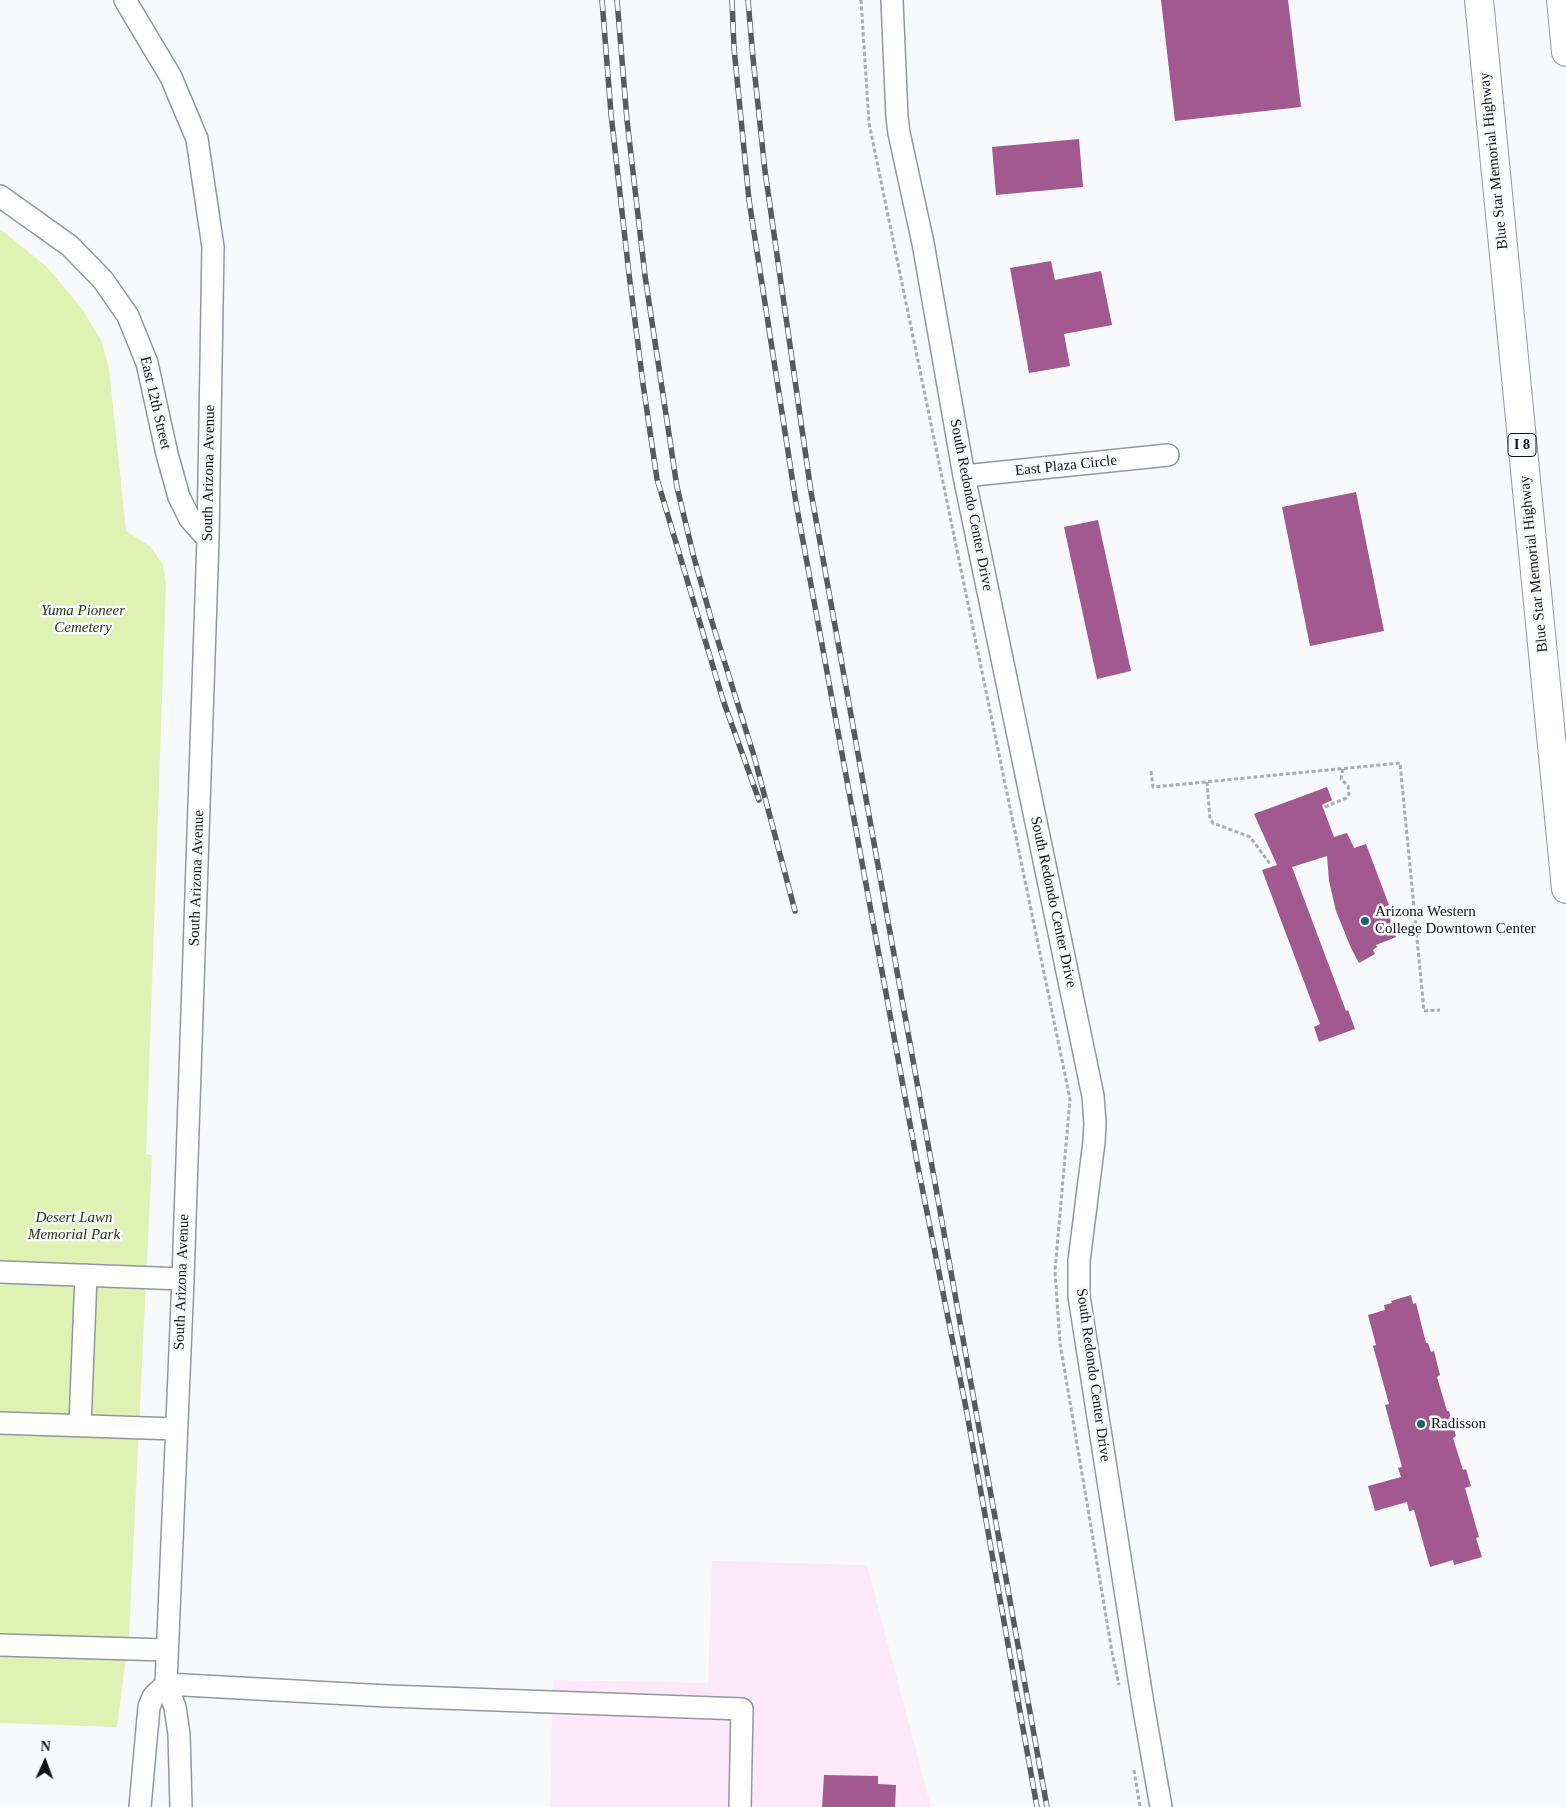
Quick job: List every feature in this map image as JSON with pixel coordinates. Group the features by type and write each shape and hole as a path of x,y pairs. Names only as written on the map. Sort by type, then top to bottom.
{"highway":[{"name":"Blue Star Memorial Highway","path":"1479,0 1566,889"},
{"path":"1561,0 1566,52"}],"street":[{"name":"South Arizona Avenue","path":"125,0 171,77 197,139 213,247 208,539 183,1279 166,1650 166,1684 175,1708 179,1727 181,1807"},
{"name":"South Redondo Center Drive","path":"892,0 899,133 923,243 964,476 1093,1096 1094,1142 1080,1261 1080,1296 1161,1807"},
{"name":"East 12th Street","path":"0,196 70,246 103,280 128,316 147,363 167,454 179,497 190,519 208,539"},
{"name":"East Plaza Circle","path":"964,476 1168,455"},
{"path":"0,1272 183,1279"},
{"path":"80,1426 86,1275"},
{"path":"0,1423 176,1429"},
{"path":"0,1645 166,1650"},
{"path":"140,1807 149,1706 153,1697 166,1684 387,1696 742,1709 740,1807"}],"path":[{"path":"861,0 869,123 1070,1099 1055,1271 1060,1343 1112,1652 1120,1688"},
{"path":"1151,771 1153,787 1400,763 1424,1011 1440,1010"},
{"path":"1325,807 1346,798 1349,794 1348,786 1341,778 1344,768"},
{"path":"1207,782 1210,819 1213,823 1250,837 1271,865"},
{"path":"1133,1765 1140,1807"}],"shaded area":[{"path":"712,1561 867,1565 931,1807 550,1807 553,1680 708,1683"}],"green space":[{"name":"Yuma Pioneer Cemetery","path":"0,229 47,267 82,309 101,340 109,368 126,531 151,547 163,565 166,584 146,1154 152,1155 129,1635 117,1727 0,1723"}],"building":[{"path":"1161,0 1288,0 1301,107 1175,121"},
{"path":"1079,139 1083,187 996,195 992,147"},
{"path":"1051,261 1055,280 1101,271 1112,325 1064,334 1070,366 1029,373 1010,268"},
{"path":"1356,492 1384,631 1310,646 1282,507"},
{"path":"1098,520 1131,671 1097,679 1064,527"},
{"name":"Arizona Western College Downtown Center","path":"1327,787 1332,800 1322,805 1334,837 1347,833 1354,848 1366,844 1389,905 1386,906 1396,937 1376,945 1377,947 1373,950 1375,954 1359,963 1336,911 1329,881 1327,856 1292,867 1346,1011 1348,1010 1355,1029 1319,1042 1314,1027 1320,1024 1262,870 1277,865 1254,814"},
{"name":"Radisson","path":"1411,1295 1413,1304 1416,1303 1426,1343 1428,1343 1431,1352 1434,1351 1440,1375 1437,1377 1456,1436 1453,1438 1463,1470 1466,1469 1471,1486 1465,1488 1479,1537 1476,1538 1482,1557 1454,1565 1453,1560 1430,1567 1414,1510 1409,1511 1407,1502 1375,1511 1368,1486 1401,1477 1398,1468 1402,1467 1385,1405 1389,1404 1373,1346 1376,1345 1368,1315 1385,1310 1384,1305 1392,1303 1391,1301"},
{"path":"824,1775 878,1776 878,1784 896,1785 895,1807 822,1807"}],"railway":[{"path":"602,0 611,114 629,274 657,479 723,700 759,800"},
{"path":"617,0 627,120 645,276 677,487 693,554 754,756 795,911"},
{"path":"732,0 734,48 749,200 796,503 917,1162 966,1408 1037,1807"},
{"path":"748,0 765,171 811,492 1047,1807"}],"place":[{"name":"Arizona Western College Downtown Center","path":"1365,921"},
{"name":"Radisson","path":"1421,1424"}],"park label":[{"name":"Desert Lawn Memorial Park","path":"74,1226"}]}
